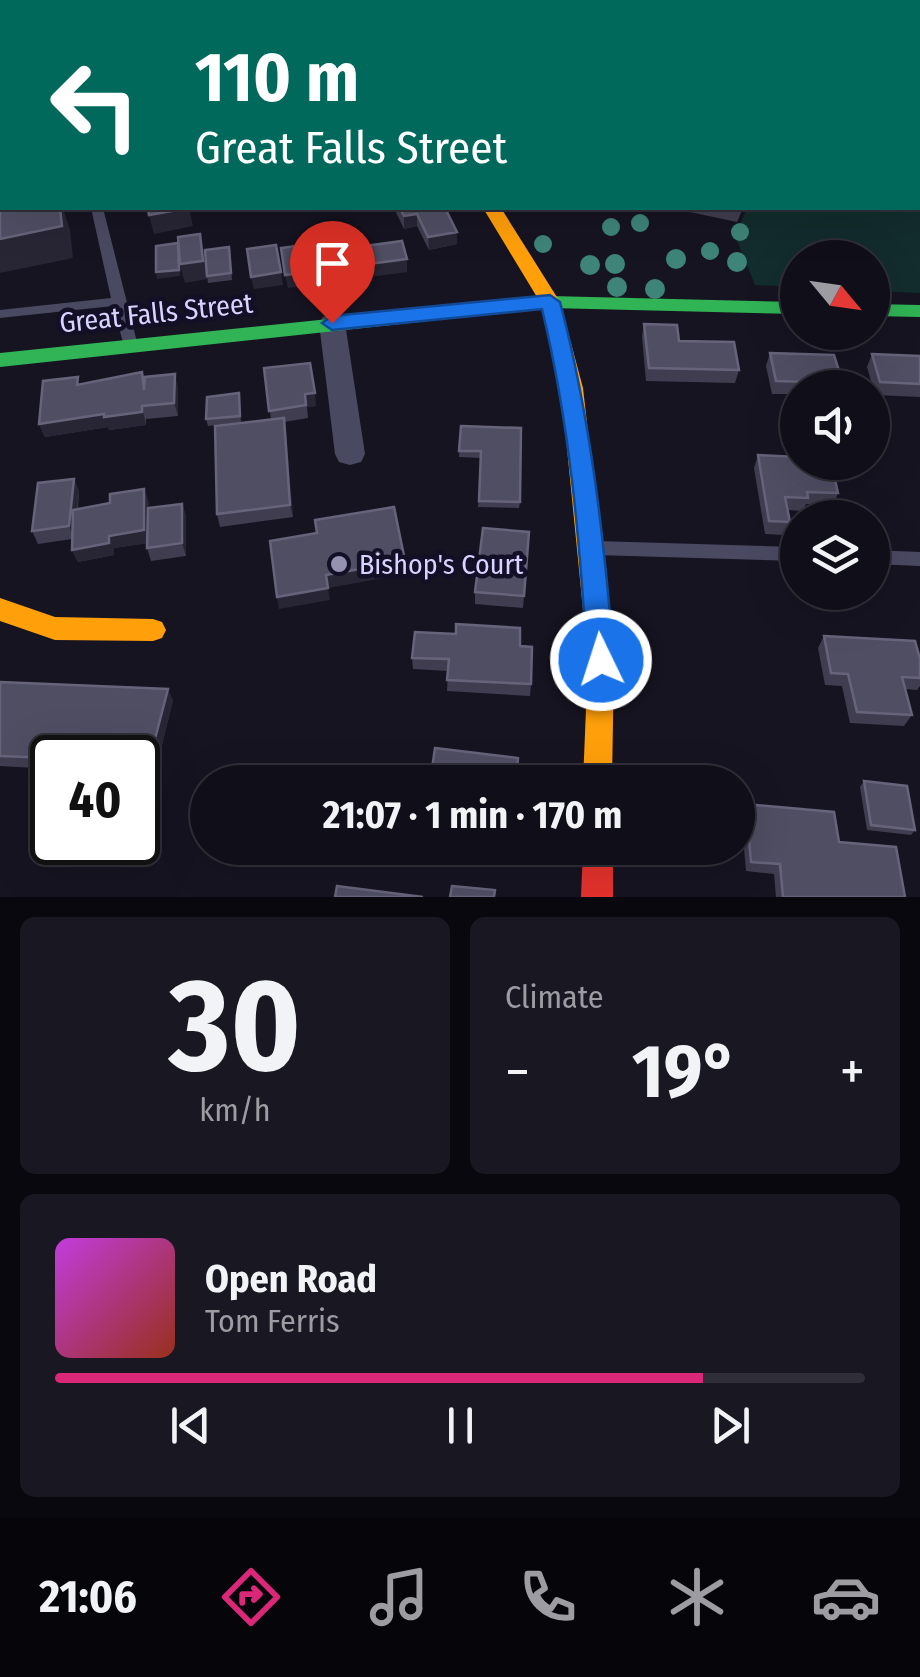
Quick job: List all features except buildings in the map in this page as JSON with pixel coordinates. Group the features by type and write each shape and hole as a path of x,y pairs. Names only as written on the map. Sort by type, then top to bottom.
{"street":[{"path":"493,210 550,302 572,388 601,660 598,765"},
{"name":"Great Falls Street","path":"0,360 550,302 780,308"},
{"path":"890,311 920,312"},
{"path":"332,323 350,454"},
{"path":"0,609 14,619 43,627 153,630"},
{"path":"597,897 598,865"}],"lane":[{"path":"97,210 131,346"},
{"path":"0,314 118,301"},
{"path":"592,548 780,553"},
{"path":"890,558 920,559"}],"green space":[{"path":"746,210 920,210 920,293 890,292 890,240 780,240 780,286 755,285 735,236"}],"traffic: fast":[{"path":"0,360 550,302 780,308"},
{"path":"890,310 920,311"}],"traffic: slow":[{"path":"493,210 550,302 572,388 601,660 598,765"},
{"path":"0,609 55,629 153,630"}],"traffic: jam":[{"path":"597,897 598,865"}],"place":[{"name":"Bishop's Court","path":"339,564"}],"route":[{"path":"332,323 550,302 572,388 601,660"}]}
